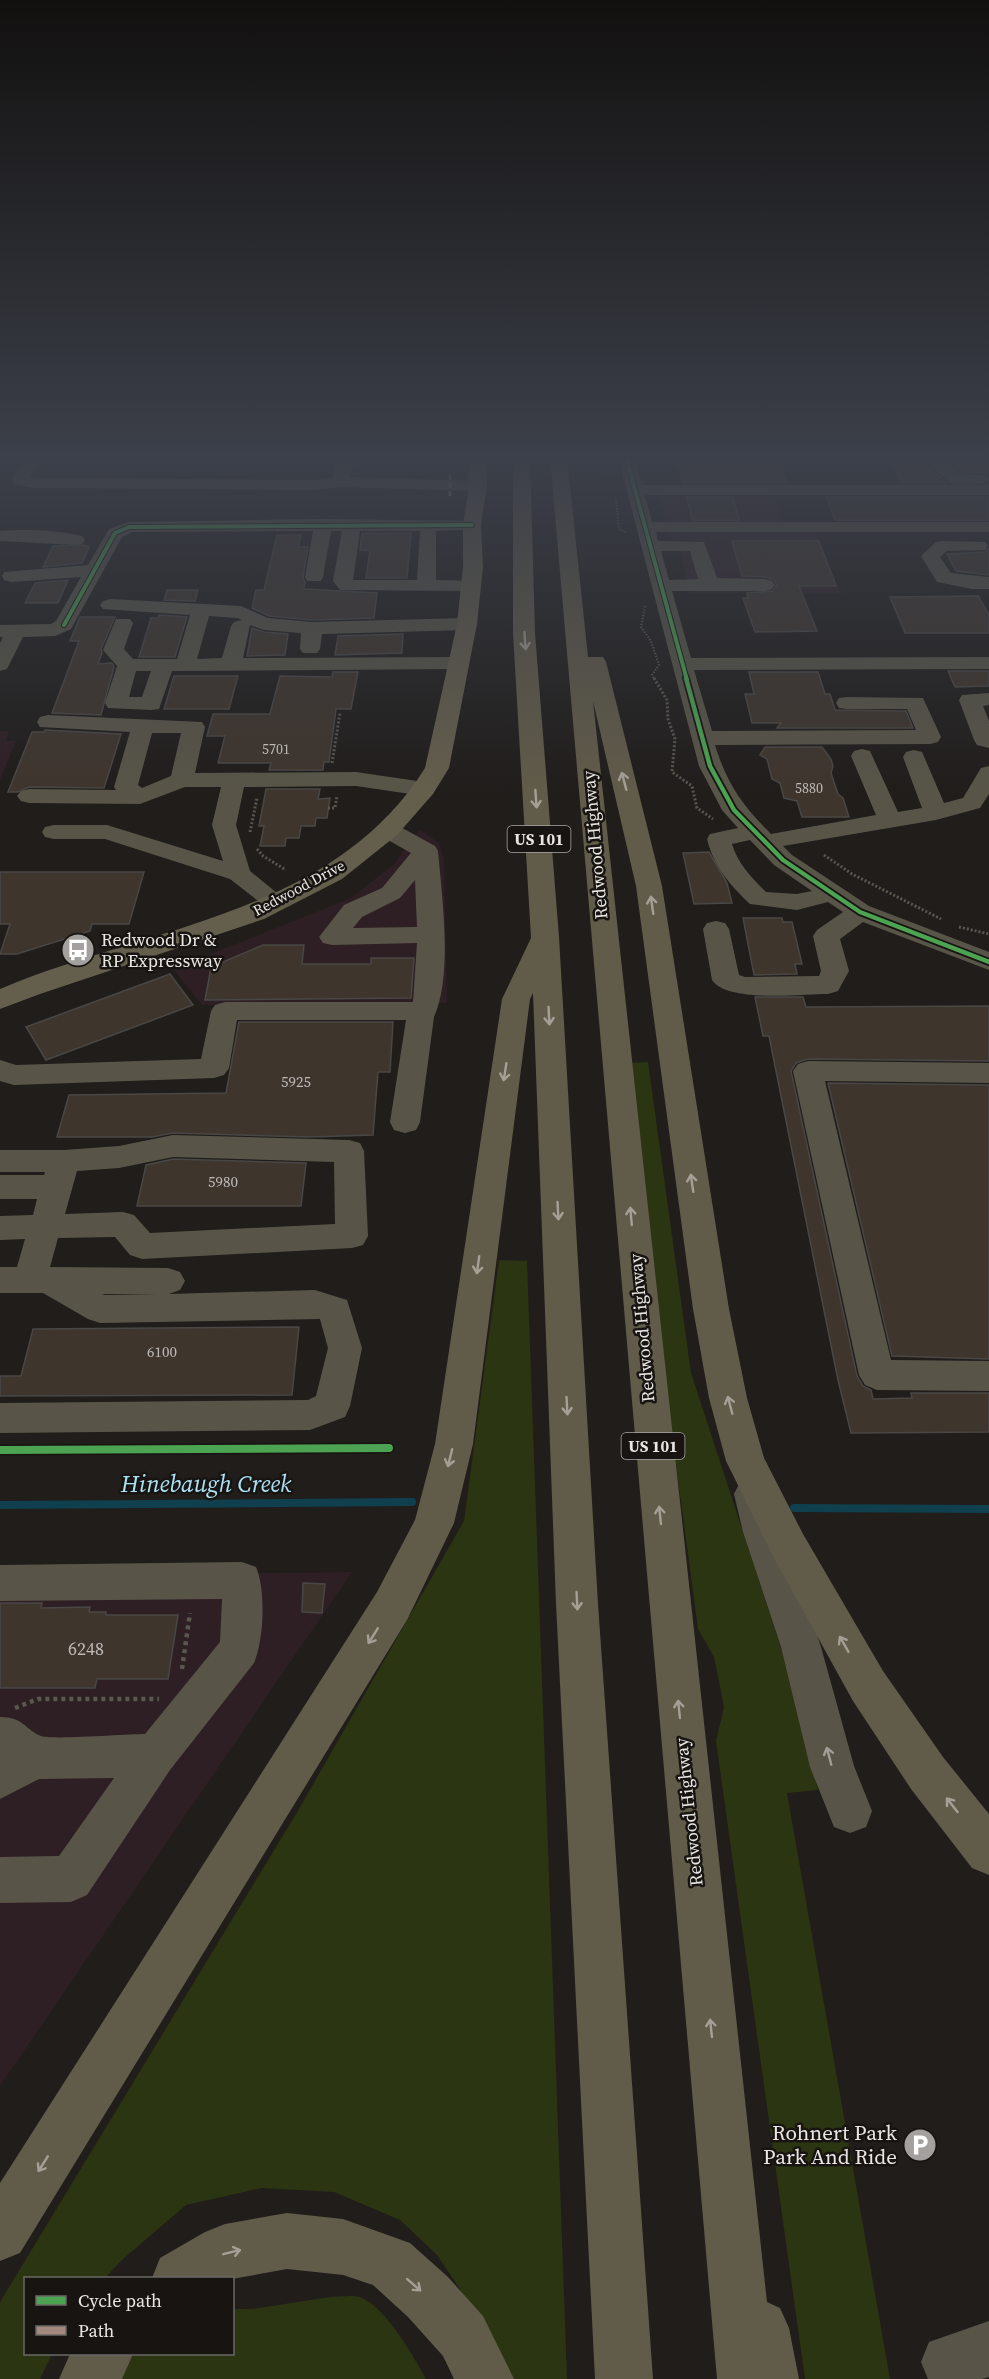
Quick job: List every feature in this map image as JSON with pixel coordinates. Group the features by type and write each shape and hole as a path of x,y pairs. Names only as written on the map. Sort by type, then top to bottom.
{"highway":[{"name":"US 101","path":"523,568 524,633 545,937 577,1604 624,2379"},
{"name":"Redwood Highway","path":"569,568 746,2379"},
{"path":"575,568 593,656 649,886 711,1309 728,1398 746,1461 789,1547 868,1686 927,1773 989,1851"},
{"path":"0,2233 392,1606 434,1524 454,1444 516,999 545,937"},
{"path":"716,2075 770,2379"},
{"path":"182,2277 225,2252 287,2241 343,2247 390,2263 428,2297 463,2337 485,2379"},
{"path":"88,2379 103,2355"}],"main road":[{"name":"Redwood Drive","path":"0,1000 30,987 254,913 333,873 388,830 424,789 437,768 467,624 471,568"}],"street":[{"path":"3,568 7,583 94,570"},
{"path":"314,577 316,568"},
{"path":"344,568 343,581 347,586 471,585"},
{"path":"426,585 427,568"},
{"path":"656,568 710,766 734,810 783,860 860,912 989,962"},
{"path":"704,568 709,584"},
{"path":"938,568 944,578 972,583 989,583"},
{"path":"0,664 8,630 55,630 64,625 94,570"},
{"path":"661,586 765,585"},
{"path":"392,626 396,593"},
{"path":"110,605 242,612 264,624 312,628 467,624"},
{"path":"184,665 201,610"},
{"path":"123,623 113,650 128,665 458,663"},
{"path":"231,665 241,626"},
{"path":"308,663 312,628"},
{"path":"726,645 846,644"},
{"path":"682,664 989,663"},
{"path":"128,665 117,703 151,704 163,665"},
{"path":"259,687 264,665"},
{"path":"989,699 970,700 985,740 989,741"},
{"path":"702,738 930,737 915,703 847,703"},
{"path":"48,722 194,727 182,780"},
{"path":"140,797 126,787 142,726"},
{"path":"862,756 890,820"},
{"path":"914,757 936,813"},
{"path":"833,893 797,902 759,900 731,871 722,854 719,839 760,837 936,813 972,803 989,773"},
{"path":"29,796 140,797 182,780 356,779 424,789"},
{"path":"234,780 224,825 239,874"},
{"path":"388,830 426,850"},
{"path":"54,832 107,832 239,874 275,903"},
{"path":"426,850 391,893 353,911 430,922"},
{"path":"405,1122 420,1017 427,1002 430,922 426,850"},
{"path":"716,929 726,980 743,986 828,985 835,971 826,936 860,912"},
{"path":"5,1079 213,1068 225,1011 423,1011"},
{"path":"989,1073 808,1071 877,1376 989,1376"},
{"path":"0,1187 173,1146 349,1150 352,1236 142,1246 123,1224 0,1228"},
{"path":"0,1161 61,1174"},
{"path":"26,1280 61,1174"},
{"path":"26,1280 168,1281"},
{"path":"0,1418 310,1415 332,1406 345,1348 335,1310 315,1304 100,1309 26,1280"},
{"path":"746,1461 762,1532 801,1647 832,1767 850,1811"},
{"path":"0,1583 242,1580 240,1650 155,1755 71,1879 0,1880"},
{"path":"12,1746 155,1755"}],"path":[{"path":"331,768 335,735 339,734 340,713"},
{"path":"250,836 258,795"},
{"path":"326,795 337,795 335,808 328,808"},
{"path":"255,847 263,856 286,870"},
{"path":"824,855 834,864 852,874 947,922"},
{"path":"957,926 989,934"},
{"path":"181,1677 190,1613"},
{"path":"12,1746 18,1705 38,1699 167,1699"}],"shaded area":[{"path":"684,568 830,568 841,593 690,593"},
{"path":"0,731 9,731 6,741 16,741 0,780"},
{"path":"419,829 439,843 444,859 447,1003 202,1005 173,969 351,898 394,864"},
{"path":"352,1572 0,2086 0,1576"}],"green space":[{"path":"648,1062 691,1373 782,1651 818,1790 787,1793 890,2379 805,2379 716,1741 724,1707 714,1657 698,1629 663,1366 628,1063"},
{"path":"499,1260 527,1261 567,2379 506,2379 493,2338 437,2255 400,2220 334,2192 262,2188 186,2205 123,2259 106,2277 24,2277 24,2355 52,2355 40,2379 0,2379 0,2302 296,1814 464,1521"},
{"path":"330,2297 359,2297 368,2301 388,2320 426,2379 115,2379 133,2355 234,2355 234,2309 252,2309"}],"building":[{"path":"269,568 304,568 304,589 377,593 374,618 312,620 269,616 252,608 256,590 264,590"},
{"path":"367,568 408,568 407,578 366,578"},
{"path":"740,568 829,568 836,586 799,586 817,631 755,632 743,598 748,598 747,593 773,591 777,585 774,580 766,577 742,576"},
{"path":"954,568 989,568 989,575 956,571"},
{"path":"68,580 58,603 25,603 35,583"},
{"path":"167,590 198,590 195,601 164,600"},
{"path":"978,596 989,615 989,633 905,633 890,597"},
{"path":"159,615 187,617 175,657 139,657 151,618 158,618"},
{"path":"80,617 115,617 101,649 98,664 112,663 114,667 101,715 52,713 79,641 70,641"},
{"path":"252,628 264,632 288,634 285,655 247,656"},
{"path":"403,634 402,653 335,655 338,636"},
{"path":"948,671 989,671 989,686 955,687"},
{"path":"333,672 358,672 351,709 336,709 329,762 324,762 323,770 269,770 271,763 218,763 225,736 207,736 213,714 270,714 280,676 332,677"},
{"path":"749,672 818,672 825,694 830,694 835,710 906,711 913,728 777,728 781,723 752,723 745,694 754,694"},
{"path":"174,676 238,676 229,709 164,709"},
{"path":"45,730 121,734 104,788 29,787 18,792 8,792 32,732 44,732"},
{"path":"765,747 822,747 831,759 833,766 831,773 849,817 802,817 797,801 784,798 780,783 772,779 767,759 760,755"},
{"path":"266,789 320,789 318,799 330,798 327,818 316,818 315,826 301,826 299,838 286,838 285,846 260,846 264,826 259,826"},
{"path":"709,852 727,883 732,903 694,904 683,853"},
{"path":"0,872 144,872 129,924 92,924 90,931 17,954 0,954 10,924 0,924"},
{"path":"743,918 782,918 783,922 792,922 802,964 795,964 797,974 754,975"},
{"path":"263,945 304,945 302,964 371,964 371,958 414,958 411,998 205,1000 211,967"},
{"path":"170,974 193,1005 46,1060 26,1027"},
{"path":"755,997 803,997 806,1007 989,1006 989,1061 808,1059 796,1063 791,1071 857,1376 863,1386 871,1390 873,1399 912,1398 911,1393 989,1393 989,1432 851,1433 838,1380 769,1036 763,1036"},
{"path":"239,1022 393,1022 390,1072 378,1072 373,1135 309,1137 173,1133 152,1137 57,1137 69,1095 226,1093"},
{"path":"828,1083 989,1085 989,1359 892,1356"},
{"path":"173,1159 306,1163 301,1206 137,1206 146,1165"},
{"path":"299,1327 292,1395 0,1396 0,1376 21,1376 33,1329"},
{"path":"303,1583 325,1584 322,1613 302,1612"},
{"path":"0,1603 42,1603 41,1608 90,1607 89,1612 106,1612 106,1615 178,1615 168,1679 97,1679 95,1688 0,1688"}],"waterway":[{"name":"Hinebaugh Creek","path":"0,1505 412,1502"},
{"path":"794,1508 989,1509"}],"cycle path":[{"path":"64,625 96,568"},
{"path":"656,568 710,766 734,810 783,860 860,912 989,962"},
{"path":"0,1450 389,1448"}],"place":[{"name":"Redwood Dr & RP Expressway","path":"78,950"},
{"name":"Rohnert Park Park And Ride","path":"920,2145"}]}
